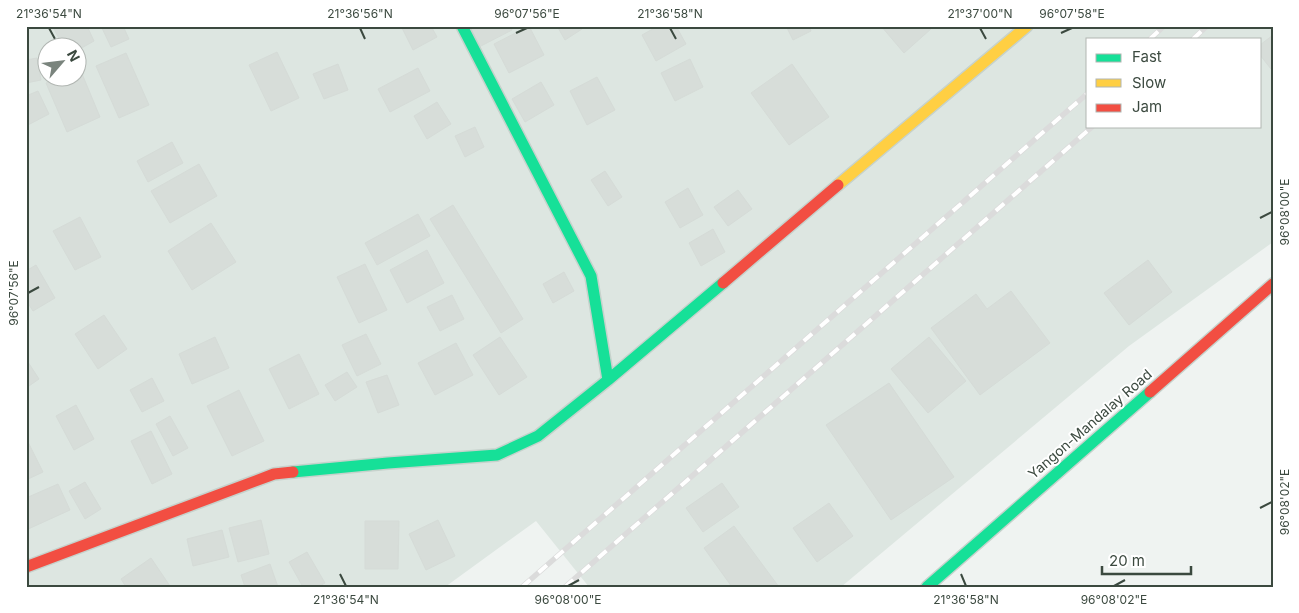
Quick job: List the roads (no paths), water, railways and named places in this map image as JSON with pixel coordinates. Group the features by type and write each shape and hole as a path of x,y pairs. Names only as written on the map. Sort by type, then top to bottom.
{"main road":[{"path":"462,26 591,276 608,380"},
{"path":"26,567 274,474 496,455 538,436 608,380 1027,26"},
{"name":"Yangon-Mandalay Road","path":"927,587 1273,284"}],"railway":[{"path":"1151,38 1164,26"},
{"path":"1194,38 1207,26"},
{"path":"522,587 1086,95"},
{"path":"565,587 1091,128"}]}
